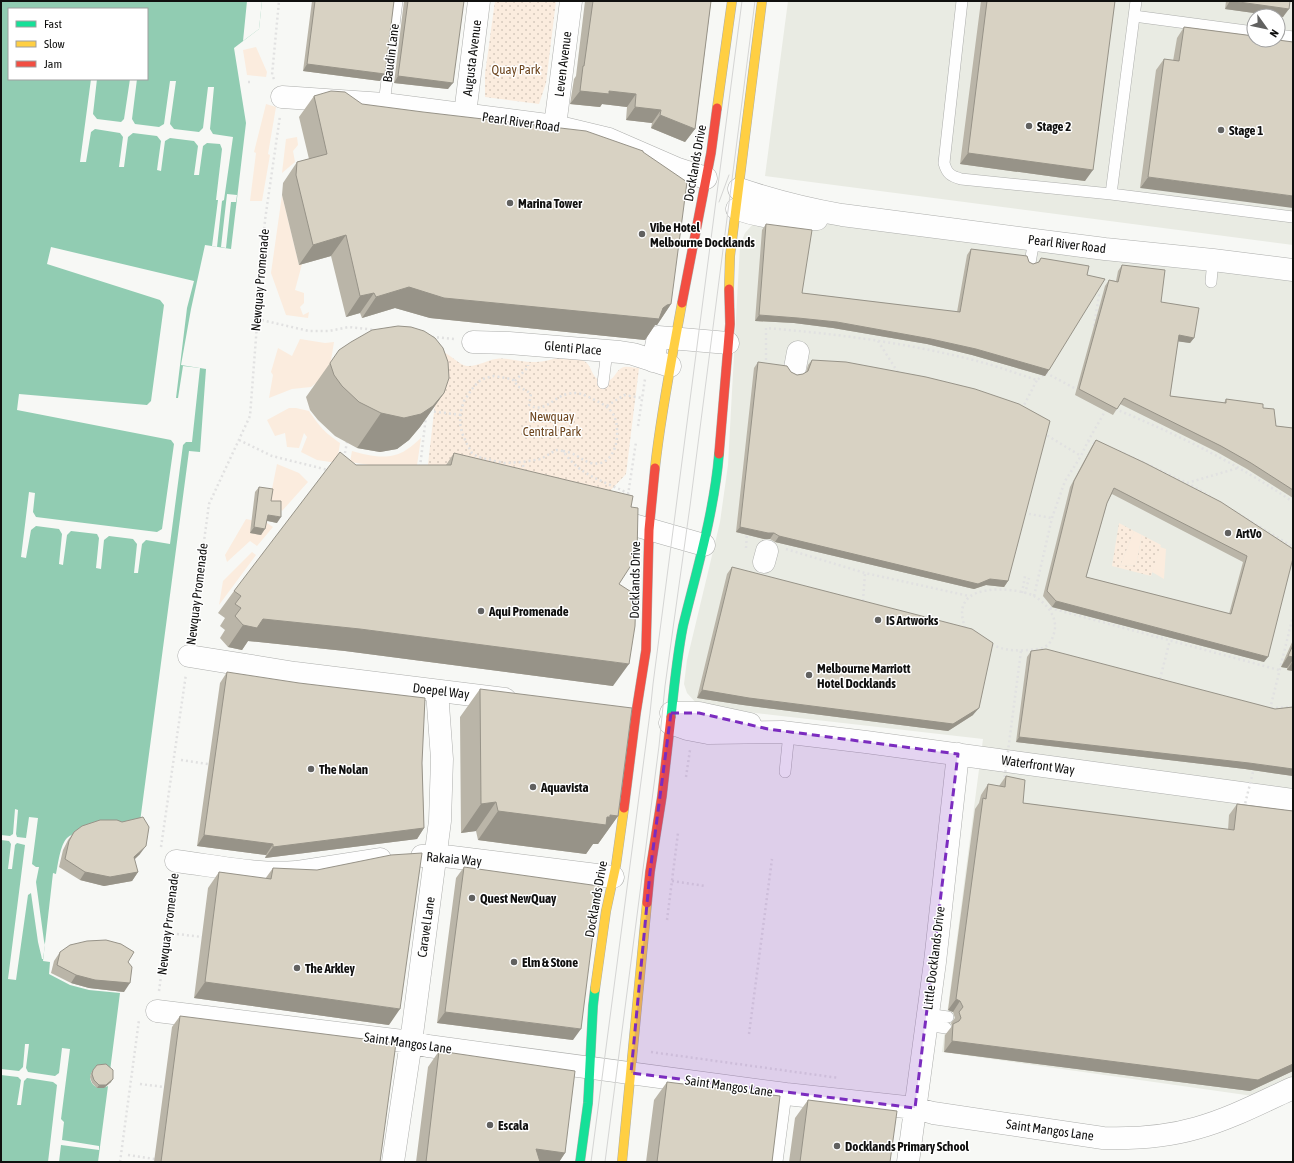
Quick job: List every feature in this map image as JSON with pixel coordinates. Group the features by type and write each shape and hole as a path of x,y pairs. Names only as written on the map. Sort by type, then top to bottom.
{"street":[{"name":"Augusta Avenue","path":"465,114 479,1"},
{"name":"Leven Avenue","path":"555,126 571,1"},
{"name":"Docklands Drive","path":"676,339 709,184 711,153 732,1"},
{"path":"622,1162 650,872 662,796 666,717 680,645 704,545 718,466 730,318 729,272 734,197 762,1"},
{"name":"Pearl River Road","path":"282,97 382,104 555,126 609,139 709,184"},
{"name":"Pearl River Road","path":"734,197 796,206 842,215 1105,249 1293,270"},
{"path":"657,362 658,337 728,343"},
{"name":"Glenti Place","path":"473,342 509,343 620,352 657,362"},
{"name":"Docklands Drive","path":"580,1162 588,1102 598,968 605,917 613,878 634,713 646,650 642,528 658,440 657,362"},
{"path":"642,528 704,545"},
{"name":"Doepel Way","path":"189,656 295,673 523,700"},
{"name":"Caravel Lane","path":"393,1162 411,1042 436,855 440,813 442,765 437,691"},
{"name":"Waterfront Way","path":"666,717 699,713 786,732 1293,800"},
{"name":"Little Docklands Drive","path":"908,1162 915,1108 937,1021 935,962 958,754"},
{"name":"Rakaia Way","path":"176,861 255,872 284,873 375,859 436,855 613,878"},
{"name":"Saint Mangos Lane","path":"157,1011 411,1042 428,1046 786,1094 915,1108 933,1113 1103,1138 1128,1138 1175,1134 1198,1128 1220,1121 1293,1088"}],"lane":[{"name":"Baudin Lane","path":"382,104 397,1"},
{"path":"962,1 944,163 946,170 953,177 1111,194 1293,217"},
{"path":"1111,194 1136,1"},
{"path":"1134,16 1246,31"},
{"path":"1030,263 1034,240"},
{"path":"1211,282 1213,260"},
{"path":"604,383 607,351"},
{"path":"785,772 786,732"},
{"path":"777,1162 786,1094"}],"path":[{"path":"279,1 272,75 282,97"},
{"name":"Newquay Promenade","path":"157,1011 176,861 159,858 189,656 209,504 250,416 266,220 282,97"},
{"path":"1091,292 1099,295 1093,332"},
{"path":"257,319 309,332 329,332 349,328 378,331"},
{"path":"766,368 766,328 835,334 951,355 988,364 1037,380"},
{"path":"430,337 473,342"},
{"path":"435,345 436,337"},
{"path":"878,341 902,380"},
{"path":"638,428 642,398 657,362"},
{"path":"515,381 528,367"},
{"path":"1021,412 1037,380 1046,372 1081,392"},
{"path":"494,376 515,381 518,386 531,394 529,405 533,407 540,408 547,406 568,393 585,395 607,406 613,415 617,431 614,448 609,459 604,462 592,463 575,454 556,450 541,459 522,462 504,463 478,457 472,452 462,433 460,423 464,401 478,382 485,378 494,376"},
{"path":"607,406 624,395 642,398"},
{"path":"1102,403 1171,434 1239,468 1293,502"},
{"path":"1034,596 1052,518 1064,481 1081,456 1108,406"},
{"path":"419,472 427,411 461,415"},
{"path":"1039,431 1081,456"},
{"path":"629,494 637,435"},
{"path":"238,440 272,456 335,471"},
{"path":"1088,441 1101,445"},
{"path":"344,459 347,442"},
{"path":"1115,450 1187,483 1214,498"},
{"path":"563,451 569,460 583,472 629,494"},
{"path":"523,465 524,472"},
{"path":"1187,483 1239,468"},
{"path":"622,496 629,494"},
{"path":"1233,510 1293,547"},
{"path":"1023,512 1052,518"},
{"path":"747,537 748,529"},
{"path":"747,537 763,551 969,596 983,591 1014,590 1034,596 1049,608 1279,670"},
{"path":"747,537 763,551"},
{"path":"865,573 863,601 870,602"},
{"path":"1022,592 1025,576"},
{"path":"1026,594 1029,578"},
{"path":"997,590 999,583"},
{"path":"965,628 962,614 964,604 969,596"},
{"path":"1043,648 1051,641 1056,629 1054,619 1049,608"},
{"path":"1269,716 1293,616"},
{"path":"958,626 970,631"},
{"path":"1153,677 1160,679 1170,640"},
{"path":"988,643 1007,650 1021,651 1043,648 1051,650"},
{"path":"1003,788 1021,651"},
{"path":"1263,706 1271,708 1293,707"},
{"path":"685,784 690,748"},
{"path":"181,760 208,764"},
{"path":"1244,810 1256,761"},
{"path":"666,928 679,828"},
{"path":"749,1034 772,859"},
{"path":"672,881 705,886"},
{"path":"177,934 202,937"},
{"path":"120,1162 140,1009 157,1011"},
{"path":"651,1052 844,1078"},
{"path":"140,1084 164,1087"},
{"path":"128,1155 155,1159"}],"highlighted area":[{"path":"671,713 699,713 768,729 958,754 915,1108 631,1073 650,872"}],"shaded area":[{"path":"1,1 262,1 259,29 234,48 246,123 231,249 205,245 181,365 206,369 200,452 189,451 140,822 102,827 73,834 65,841 61,850 56,874 53,873 43,961 50,962 49,974 70,985 89,990 120,993 110,1071 95,1068 90,1076 92,1083 95,1086 103,1088 108,1086 98,1162 1,1162"},
{"path":"788,1 1293,1 1293,245 765,176"},
{"path":"826,223 1293,280 1293,1076 1253,1096 942,1052 983,739 704,707 697,704 687,693 684,684 687,660 720,522 728,465 740,245 745,233 753,224"}],"green space":[{"name":"Quay Park","path":"495,1 556,1 546,83 539,104 485,97 485,74"},
{"path":"256,47 267,72 266,77 247,75 243,50"},
{"path":"266,104 276,107 268,154 270,155 262,201 250,201 256,153 254,152"},
{"path":"297,137 298,145 293,151 295,162 282,173 286,139"},
{"path":"282,195 299,265 302,264 295,290 304,293 304,303 300,307 303,315 309,312 308,318 286,315 271,273"},
{"path":"300,339 325,343 334,342 329,373 311,387 292,389 269,398 273,375 271,372 278,348 292,356"},
{"name":"Newquay Central Park","path":"441,351 448,354 461,364 467,366 501,359 531,362 542,362 556,358 581,360 588,364 596,378 603,381 613,378 621,368 639,368 626,474 608,493 427,473"},
{"path":"289,408 309,411 323,429 340,443 337,463 317,460 301,452 307,437 304,433 299,448 287,447 285,433 275,436 267,420"},
{"path":"421,438 416,472 350,462 352,451 372,456 393,456 406,450"},
{"path":"277,464 299,473 308,482 282,511 278,505 273,505 270,499"},
{"path":"246,519 267,523 273,527 257,546 250,541 227,562 225,555"},
{"path":"1119,523 1134,531 1120,566 1136,565 1142,535 1161,545 1151,576 1112,566"},
{"path":"1134,531 1142,535 1136,565 1120,566"},
{"path":"1160,547 1166,549 1164,579 1152,572"},
{"path":"252,552 256,555 219,605 223,581"}],"pier":[{"path":"247,1 262,1 259,29 243,41"},
{"path":"91,80 97,80 93,114 97,119 121,122 124,119 130,80 137,80 132,119 135,124 159,127 164,124 170,81 176,81 170,124 174,129 199,132 203,128 208,87 214,87 210,129 213,134 233,137 224,200 222,201 217,247 212,246 218,200 216,200 222,149 220,144 207,143 203,146 199,175 194,175 198,146 194,141 170,138 165,141 161,171 157,170 161,141 157,136 133,133 128,137 124,167 119,167 123,137 120,133 95,129 91,132 86,162 80,162"},
{"path":"227,194 237,195 236,202 231,202 226,248 221,247"},
{"path":"51,247 194,281 187,308 176,398 178,398 183,366 200,368 192,442 186,442 183,445 170,544 146,540 142,544 138,573 134,573 137,544 133,539 109,536 104,540 101,569 96,568 99,538 97,534 71,531 67,535 63,565 59,564 62,534 59,529 36,526 31,530 26,558 21,557 29,492 35,493 33,512 36,517 157,532 162,529 174,444 171,440 17,410 19,394 147,405 151,401 164,305 160,300 47,264"},
{"path":"15,809 18,810 17,837 26,838 29,817 38,818 32,864 39,867 36,882 45,945 42,959 31,893 28,895 16,980 8,979 25,845 17,843 15,845 12,869 8,869 11,844 9,841 1,840 1,835 10,836 13,834"},
{"path":"25,1044 29,1044 26,1068 28,1072 55,1076 59,1073 62,1048 70,1049 61,1119 64,1122 62,1140 99,1146 99,1150 61,1145 59,1162 48,1162 57,1085 53,1082 27,1078 24,1081 21,1105 17,1105 21,1080 18,1077 1,1075 1,1069 19,1071 23,1067"}],"building":[{"path":"315,1 394,1 385,74 307,64"},
{"path":"408,1 464,1 453,83 398,76"},
{"path":"593,1 711,1 695,129 660,115 661,110 635,107 636,94 609,91 609,94 580,91"},
{"path":"987,1 1115,1 1093,170 968,153"},
{"path":"1232,1 1290,1 1289,9"},
{"name":"Stage 1","path":"1184,27 1246,35 1246,48 1286,48 1286,41 1293,42 1293,196 1148,177 1164,59 1179,61"},
{"path":"331,91 345,92 362,104 586,131 643,151 687,182 671,304 663,308 659,319 444,298 409,287 376,297 374,293 360,296 346,235 313,245 296,175 297,162 327,154 314,96"},
{"path":"766,224 812,230 802,293 960,312 971,249 1027,256 1029,262 1033,264 1039,262 1041,258 1089,266 1087,275 1105,279 1049,370 976,349 931,339 837,322 759,315"},
{"path":"1122,265 1165,270 1161,302 1199,308 1194,338 1179,335 1170,396 1226,403 1226,399 1263,404 1263,408 1274,409 1276,426 1293,428 1293,490 1221,446 1124,398 1117,409 1079,389 1109,280 1118,282"},
{"path":"398,326 411,327 424,331 435,338 443,348 448,362 449,378 444,393 433,406 421,414 404,418 381,413 359,402 342,386 334,375 330,363 339,350 372,330"},
{"path":"812,360 846,362 926,377 975,389 1019,404 1050,421 1008,581 990,579 978,584 779,536 774,533 740,527 758,362 787,366 791,372 797,375 808,371"},
{"path":"1096,440 1221,502 1293,549 1293,558 1268,657 1056,601 1047,591 1074,481","holes":["1114,488 1247,556 1231,614 1086,577 1107,503"]},
{"path":"340,452 356,465 451,465 454,453 633,496 631,507 638,508 637,556 619,584 636,595 635,626 629,664 360,629 263,619 257,628 243,625 235,616 241,608 235,604 241,596 234,591"},
{"path":"259,487 273,489 271,501 281,501 281,517 268,515 265,529 254,527"},
{"path":"732,567 972,629 993,643 979,708 953,724 749,698 702,690"},
{"path":"1293,645 1293,657 1288,656"},
{"path":"1046,649 1275,709 1293,707 1293,769 1019,737 1031,651"},
{"name":"The Nolan","path":"227,672 299,683 425,698 422,763 424,828 273,847 273,844 204,835"},
{"name":"Aquavista","path":"480,689 632,708 618,816 610,815 610,817 607,817 606,825 498,811 496,802 481,804"},
{"path":"1006,776 1025,780 1023,803 1234,830 1237,804 1293,811 1293,1064 1258,1080 952,1041 953,1024 961,1018 959,1012 963,1007 960,1001 956,999 983,798 986,799 988,784 1005,787"},
{"path":"143,817 149,827 146,846 134,857 138,872 110,877 85,872 65,859 69,841 74,832 82,826 100,820 117,820 122,822"},
{"name":"The Arkley","path":"422,853 400,1009 205,982 219,872 271,879 273,868 317,870 391,855"},
{"name":"Elm & Stone","path":"464,867 599,886 581,1029 445,1012"},
{"path":"106,940 121,944 134,952 128,962 132,967 130,983 95,980 76,975 57,965 60,952 70,945 87,941"},
{"path":"180,1016 396,1043 380,1162 161,1162"},
{"name":"Escala","path":"439,1051 575,1071 565,1153 536,1149 540,1162 426,1162"},
{"path":"106,1064 113,1070 113,1079 106,1085 99,1085 94,1080 92,1074 93,1070 97,1065"},
{"path":"667,1082 780,1096 772,1162 657,1162"},
{"path":"808,1100 897,1111 890,1162 800,1162"}],"tram line":[{"path":"591,1162 742,1"},
{"path":"605,1162 659,746 665,686 690,506 755,1"},
{"path":"719,202 729,175"}],"traffic: fast":[{"path":"671,717 683,626 709,519 717,476 719,454"},
{"path":"580,1162 588,1103 595,989"}],"traffic: slow":[{"path":"717,108 732,1"},
{"path":"729,289 730,256 762,1"},
{"path":"655,468 657,447 682,303"},
{"path":"595,989 606,911 616,865 624,808"},
{"path":"622,1162 647,903"}],"traffic: jam":[{"path":"682,303 711,153 717,108"},
{"path":"719,454 730,324 729,289"},
{"path":"624,808 636,713 646,650 649,530 655,468"},
{"path":"647,903 671,717"}],"place":[{"name":"Stage 2","path":"1029,126"},
{"name":"Stage 1","path":"1221,130"},
{"name":"Marina Tower","path":"510,203"},
{"name":"Vibe Hotel Melbourne Docklands","path":"642,234"},
{"name":"ArtVo","path":"1228,533"},
{"name":"Aqui Promenade","path":"481,611"},
{"name":"IS Artworks","path":"878,620"},
{"name":"Melbourne Marriott Hotel Docklands","path":"809,675"},
{"name":"The Nolan","path":"311,769"},
{"name":"Aquavista","path":"533,787"},
{"name":"Quest NewQuay","path":"472,898"},
{"name":"Elm & Stone","path":"514,962"},
{"name":"The Arkley","path":"297,968"},
{"name":"Escala","path":"490,1125"},
{"name":"Docklands Primary School","path":"837,1146"}]}
